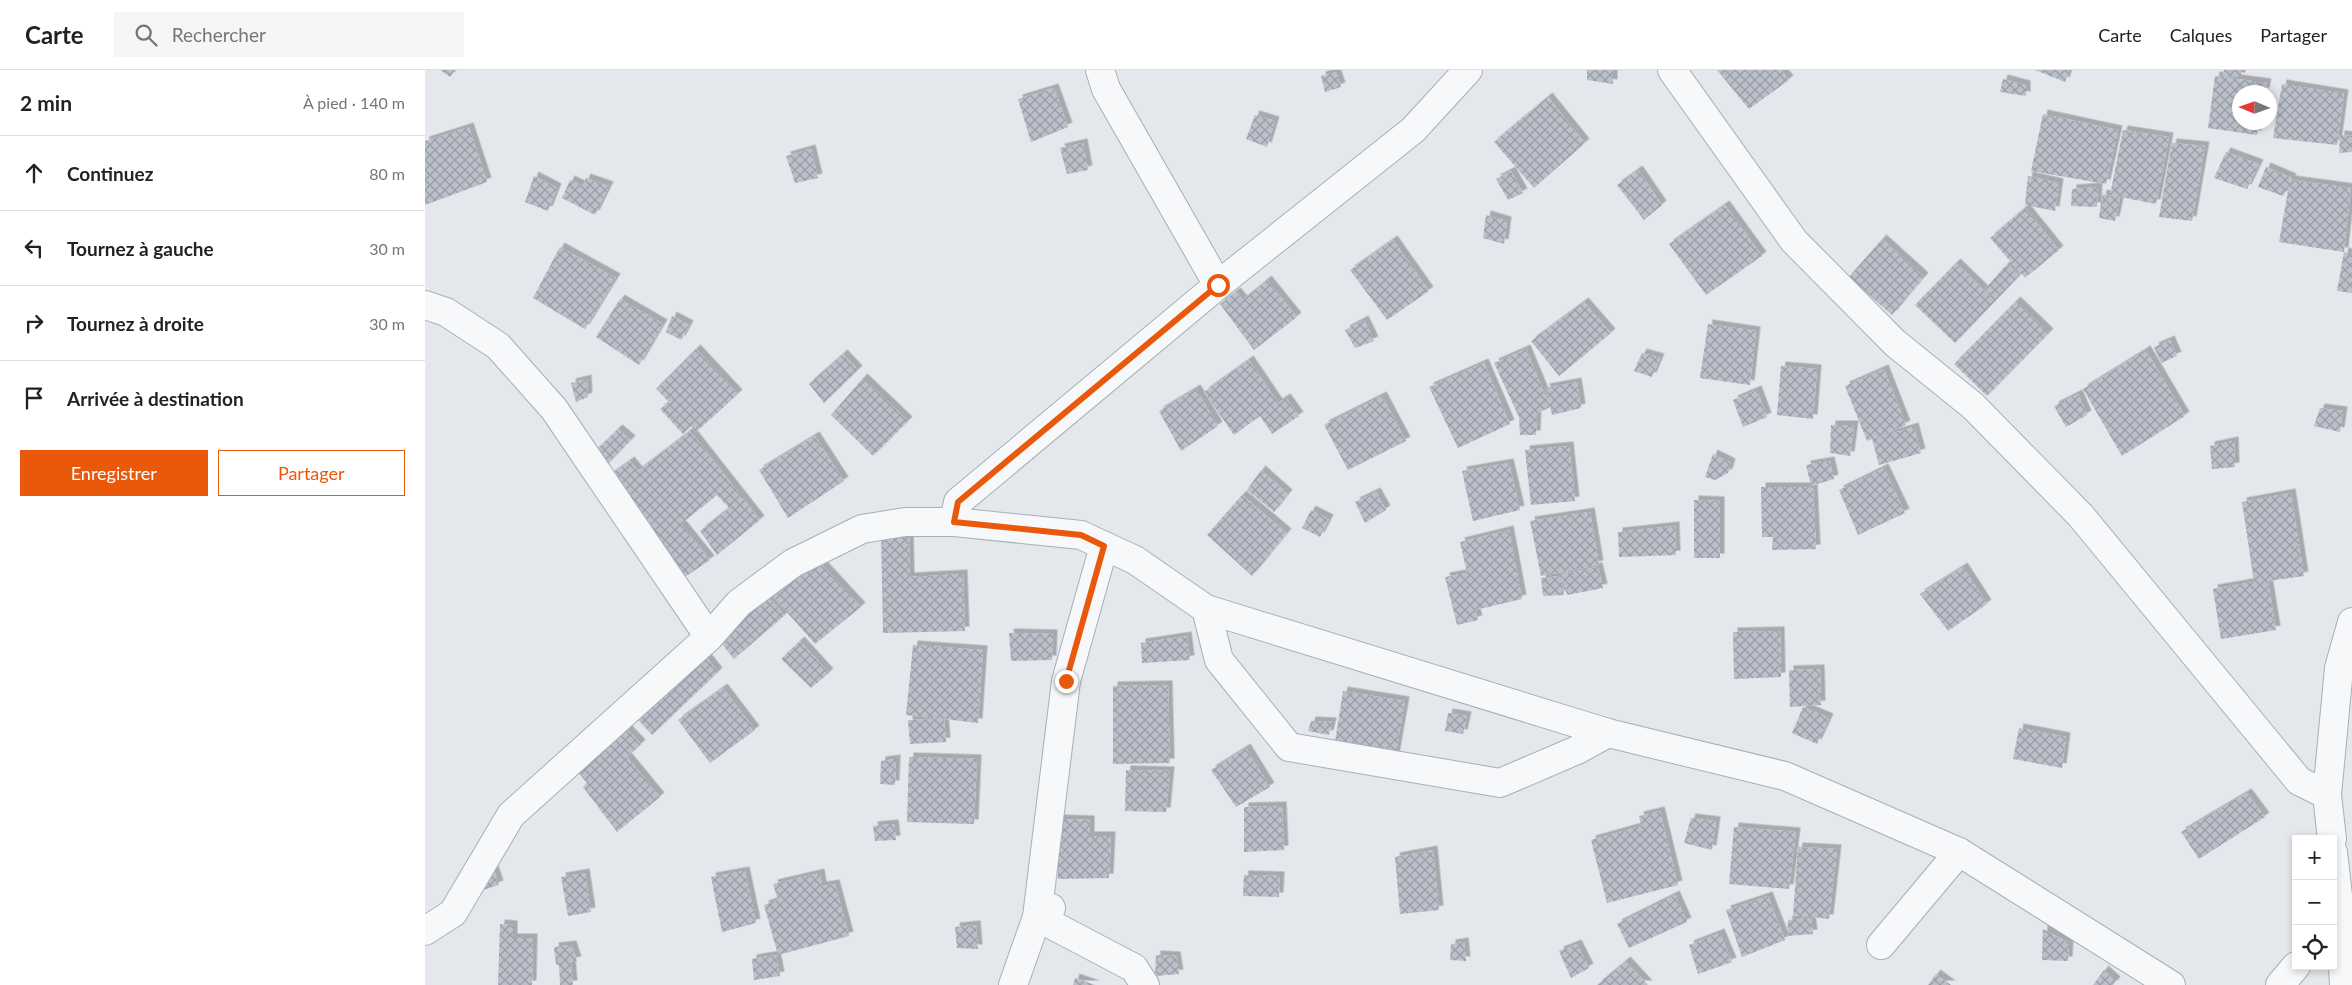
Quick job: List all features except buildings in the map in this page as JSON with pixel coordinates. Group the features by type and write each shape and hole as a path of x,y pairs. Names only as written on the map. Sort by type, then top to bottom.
{"street":[{"path":"1100,70 1106,89 1218,285"},
{"path":"954,522 958,502 1218,285 1413,130 1468,70"},
{"path":"1672,70 1794,241 1895,343 1973,406 2081,516 2299,781 2327,795"},
{"path":"425,305 446,312 498,346 554,409 709,637"},
{"path":"425,931 453,913 511,814 709,637 739,603 793,563 862,529 905,522 954,522 1081,535 1135,560 1207,609 1608,732 1785,776 1959,852 2171,985"},
{"path":"1013,985 1047,911 1066,681 1104,546"},
{"path":"1207,609 1219,660 1289,747 1500,783 1577,750 1608,732"},
{"path":"2332,835 2327,795 2339,668 2352,622"},
{"path":"1881,945 1959,852"},
{"path":"2337,880 2342,914 2344,985"},
{"path":"1047,911 1134,968 1145,985"},
{"path":"2280,985 2293,970"}],"route":[{"path":"1066,681 1104,546 1081,535 954,522 958,502 1218,285"}]}
